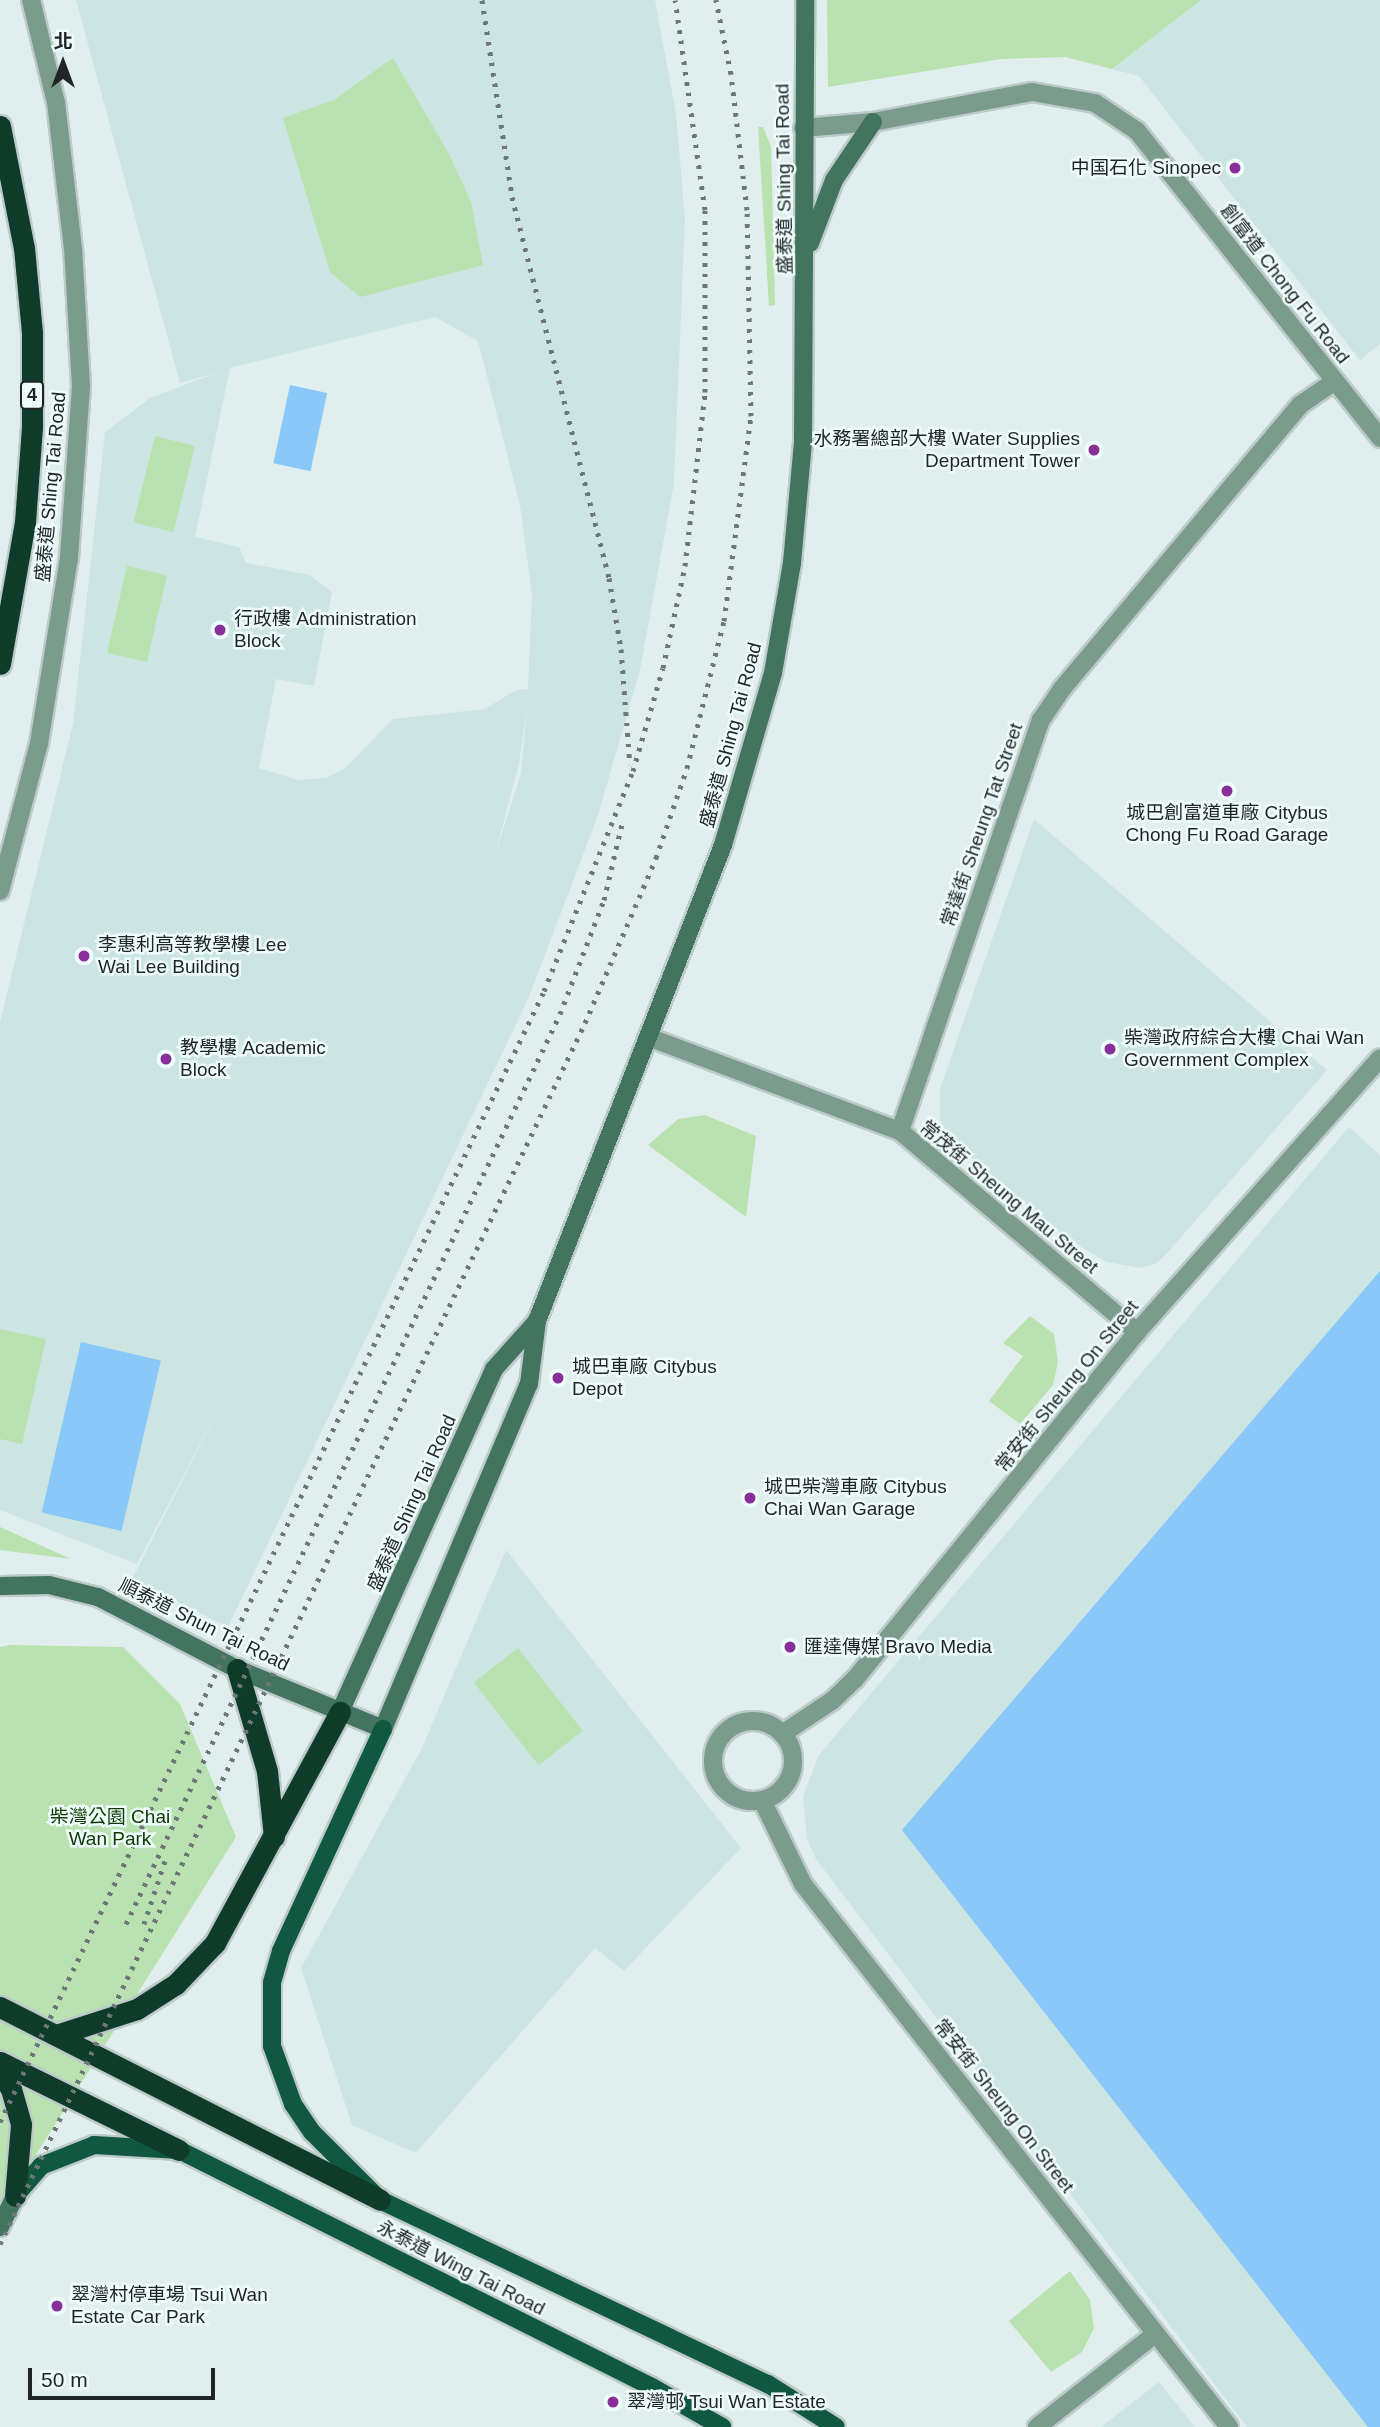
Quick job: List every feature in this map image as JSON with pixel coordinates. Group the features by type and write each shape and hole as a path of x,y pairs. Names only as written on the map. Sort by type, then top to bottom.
{"highway":[{"name":"4","path":"0,126 24,248 32,400 26,522 0,664"},
{"path":"237,1669 267,1771 274,1837"},
{"path":"56,2035 137,2009 176,1984 215,1943 340,1712"},
{"path":"0,2007 380,2200"},
{"path":"0,2062 179,2150"},
{"path":"0,2072 11,2089 21,2125 15,2196"}],"main road":[{"name":"永泰道 Wing Tai Road","path":"383,1729 281,1951 269,2016 277,2068 293,2104 312,2132 380,2200 768,2384 836,2427"},
{"path":"15,2196 41,2166 94,2145 179,2150"},
{"name":"永泰道 Wing Tai Road","path":"179,2150 652,2388 722,2427"}],"street":[{"name":"盛泰道 Shing Tai Road","path":"0,891 39,743 67,571 81,386 73,249 56,103 31,0"},
{"name":"盛泰道 Shing Tai Road","path":"383,1729 529,1384 537,1321 723,845 773,673 792,563 803,442 806,253 803,128 805,0"},
{"name":"創富道 Chong Fu Road","path":"803,128 873,122 1032,92 1095,103 1138,131 1380,438"},
{"path":"806,253 834,180 873,122"},
{"name":"常達街 Sheung Tat Street","path":"900,1131 1041,720 1300,405 1335,381"},
{"name":"常茂街 Sheung Mau Street","path":"648,1037 900,1131 1137,1332"},
{"name":"常安街 Sheung On Street","path":"782,1734 833,1700 855,1679 1137,1332 1380,1058"},
{"name":"盛泰道 Shing Tai Road","path":"340,1712 494,1370 537,1321"},
{"name":"順泰道 Shun Tai Road","path":"0,1586 49,1585 83,1592 237,1669 383,1729"},
{"path":"746,1722 759,1722 782,1734 793,1759 792,1773 785,1785 762,1801 736,1798 725,1791 713,1768 713,1756 724,1734 746,1722"},
{"name":"常安街 Sheung On Street","path":"762,1801 803,1884 1229,2427"},
{"path":"0,2227 15,2196"},
{"path":"1037,2427 1155,2334"}],"shaded area":[{"path":"76,0 655,0 676,114 685,219 674,483 640,670 598,815 529,997 228,1627 132,1579 226,1394 137,1564 0,1510 0,1022 73,724 105,432 150,398 216,373 180,383","holes":["435,317 478,341 520,505 532,595 528,689 516,690 485,709 393,719 344,769 326,778 298,780 259,768 276,679 314,686 332,592 310,575 246,563 239,547 195,537 230,368","527,707 521,773 495,855 519,764"]},
{"path":"1201,0 1380,0 1380,344 1360,360 1139,76 1112,69"},
{"name":"柴灣政府綜合大樓 Chai Wan Government Complex","path":"1034,819 1327,1070 1168,1252 1157,1263 1141,1268 1107,1262 1068,1239 947,1137 940,1120 940,1089"},
{"path":"1349,1127 1380,1155 1380,2427 1247,2427 816,1859 807,1839 803,1796 819,1755"},
{"path":"506,1550 741,1848 624,1971 595,1948 416,2153 352,2125 301,1968 422,1748"},
{"path":"1159,2382 1195,2427 1101,2427"}],"green space":[{"path":"827,0 1201,0 1112,69 1065,57 1001,59 828,87"},
{"path":"393,58 449,154 471,202 483,265 360,297 330,272 283,118 334,100"},
{"path":"758,127 763,127 771,147 775,305 769,306"},
{"path":"155,436 195,446 173,532 133,522"},
{"path":"127,566 167,575 147,662 107,653"},
{"path":"705,1115 756,1136 746,1217 648,1145 678,1119"},
{"path":"1030,1316 1054,1334 1058,1362 1053,1385 1020,1424 989,1401 1023,1356 1003,1343"},
{"path":"0,1329 46,1339 22,1444 0,1439"},
{"path":"0,1527 71,1559 0,1550"},
{"name":"柴灣公園 Chai Wan Park","path":"0,1647 123,1647 180,1704 236,1837 0,2212"},
{"path":"518,1648 583,1731 539,1765 474,1682"},
{"path":"1070,2271 1090,2300 1094,2328 1082,2352 1051,2372 1009,2321"}],"water":[{"path":"290,385 327,393 311,471 273,463"},
{"path":"1380,1271 1380,2427 1368,2427 902,1830"},
{"path":"81,1342 161,1360 122,1531 42,1513"}],"railway":[{"path":"482,0 512,197 609,578 621,649 630,765"},
{"path":"0,2122 544,991 633,771 663,668 685,566 705,392 705,210 675,0"},
{"path":"0,2244 585,1023 656,858 687,768 724,621 751,416 747,210 731,74 716,0"},
{"path":"126,1924 560,1014 604,900 622,824"},
{"path":"144,1924 166,1858"}],"place":[{"name":"中国石化 Sinopec","path":"1235,168"},
{"name":"水務署總部大樓 Water Supplies Department Tower","path":"1094,450"},
{"name":"行政樓 Administration Block","path":"220,630"},
{"name":"城巴創富道車廠 Citybus Chong Fu Road Garage","path":"1227,791"},
{"name":"李惠利高等教學樓 Lee Wai Lee Building","path":"84,956"},
{"name":"柴灣政府綜合大樓 Chai Wan Government Complex","path":"1110,1049"},
{"name":"教學樓 Academic Block","path":"166,1059"},
{"name":"城巴車廠 Citybus Depot","path":"558,1378"},
{"name":"城巴柴灣車廠 Citybus Chai Wan Garage","path":"750,1498"},
{"name":"匯達傳媒 Bravo Media","path":"790,1647"},
{"name":"翠灣村停車場 Tsui Wan Estate Car Park","path":"57,2306"},
{"name":"翠灣邨 Tsui Wan Estate","path":"613,2402"}]}
